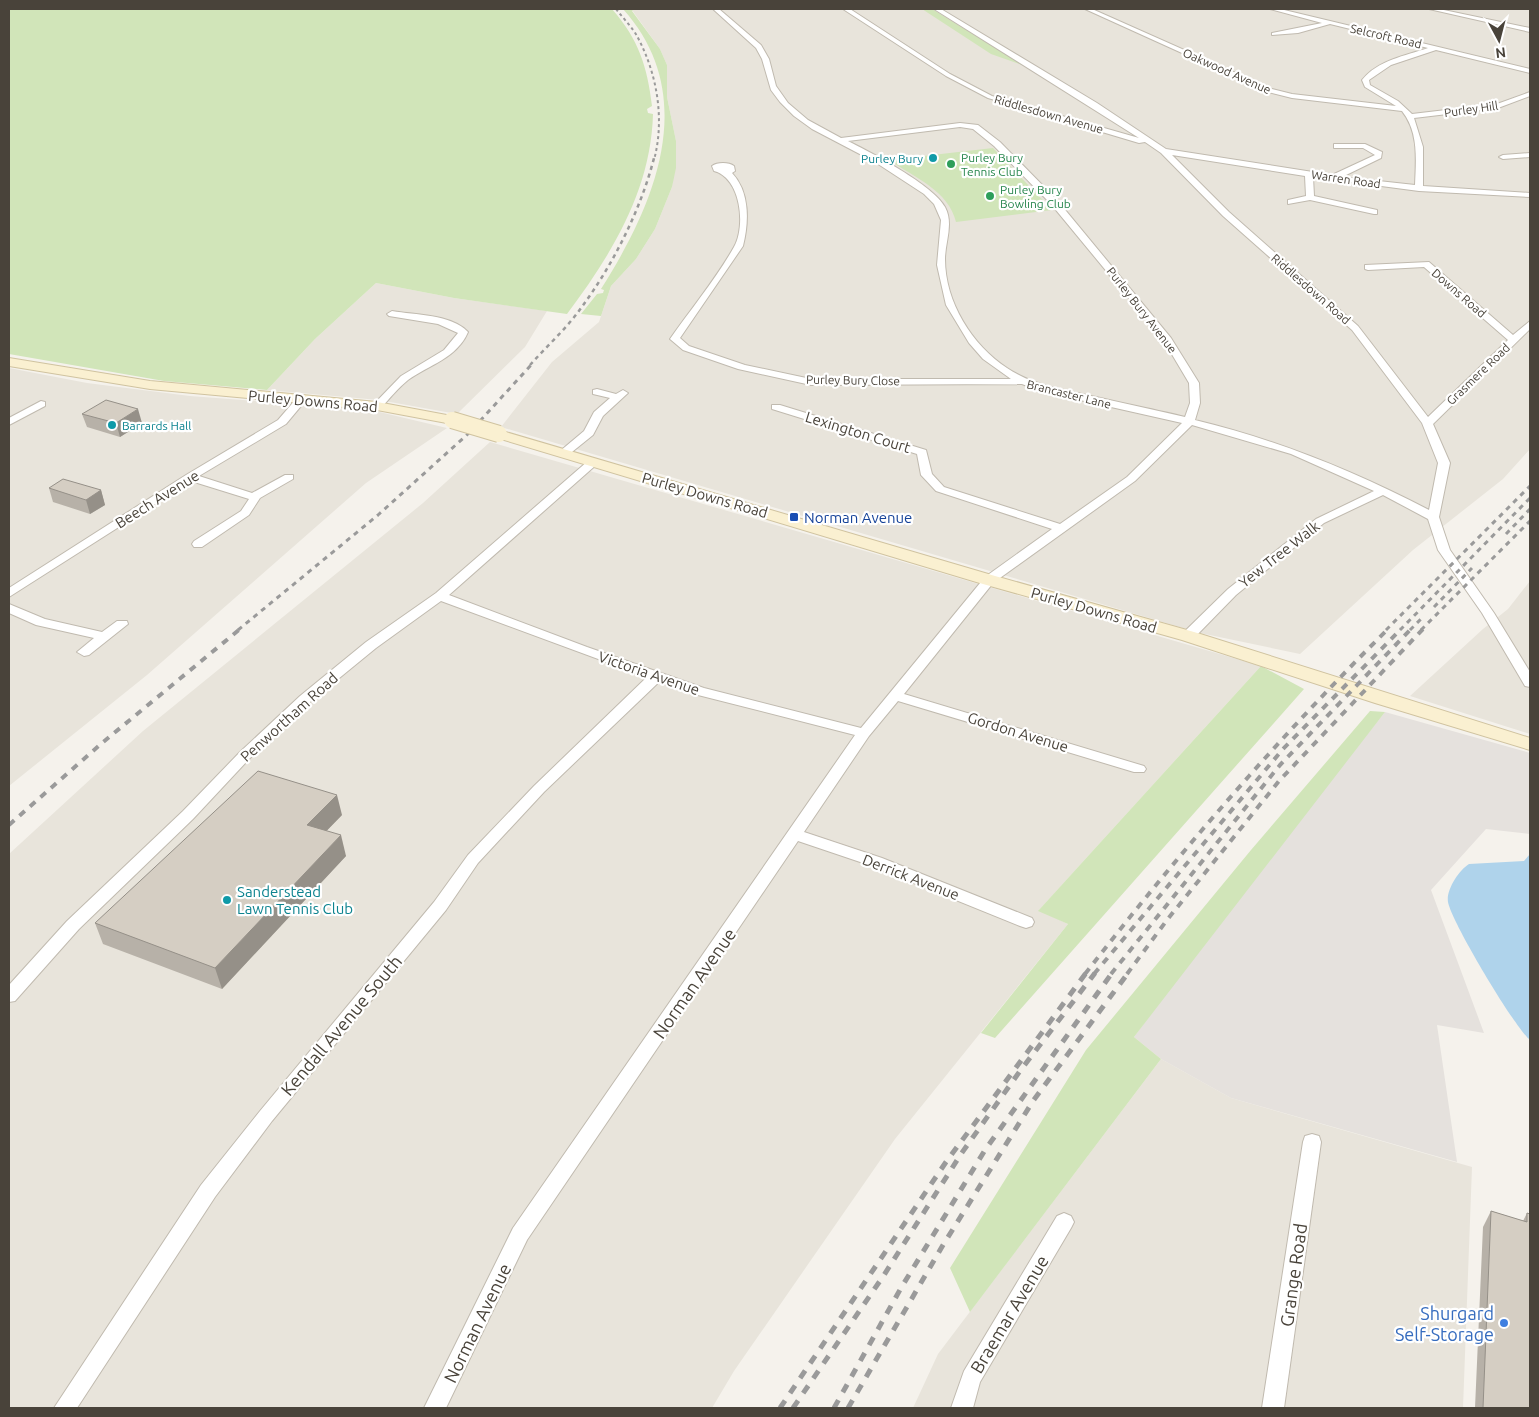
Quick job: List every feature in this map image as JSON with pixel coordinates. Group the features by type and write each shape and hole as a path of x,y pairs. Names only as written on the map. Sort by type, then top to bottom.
{"street":[{"name":"Brancaster Lane","path":"716,9 762,51 770,78 788,107 814,126 898,173 925,191 940,206 945,216 946,232 940,263 949,303 967,335 993,363 1020,382 1189,422 1295,452 1383,491 1433,516"},
{"name":"Riddlesdown Avenue","path":"846,9 948,75 990,97 1155,145"},
{"name":"Riddlesdown Road","path":"937,9 1164,151 1226,214 1355,328 1427,423 1444,463 1433,516 1444,550 1488,613 1530,683"},
{"name":"Oakwood Avenue","path":"1088,9 1270,91 1292,96 1404,109"},
{"name":"Selcroft Road","path":"1272,9 1437,48"},
{"path":"1432,9 1530,30"},
{"path":"1274,34 1298,31 1329,22"},
{"name":"Selcroft Road","path":"1419,189 1418,137 1410,116 1404,109 1367,86 1366,80 1371,73 1382,67 1437,48"},
{"path":"1437,48 1530,71"},
{"name":"Purley Hill","path":"1410,116 1498,106 1530,94"},
{"name":"Purley Bury Avenue","path":"840,140 960,125 975,127 997,144 1054,202 1168,340 1194,383 1195,403 1189,422"},
{"path":"1333,178 1379,154 1365,146 1337,146"},
{"name":"Warren Road","path":"1164,151 1333,178 1419,189 1530,194"},
{"path":"1504,157 1530,155"},
{"name":"Purley Bury Close","path":"728,172 743,202 743,231 739,246 675,339 686,348 742,367 811,382 1020,382"},
{"path":"1310,174 1310,198"},
{"path":"1291,202 1310,198 1374,212"},
{"name":"Downs Road","path":"1368,267 1426,264 1513,340"},
{"path":"377,406 404,379 462,339 463,332 457,327 403,316 393,319"},
{"name":"Grasmere Road","path":"1427,423 1530,324"},
{"name":"Purley Downs Road","path":"9,362 150,385 377,406 452,420 989,580 1188,636 1382,699 1528,741"},
{"path":"597,392 620,395"},
{"path":"563,454 589,433 598,414 620,395"},
{"name":"Beech Avenue","path":"9,593 190,477 282,422 301,400"},
{"path":"9,422 41,404"},
{"name":"Lexington Court","path":"776,407 922,452 927,475 940,489 1060,528"},
{"path":"989,580 1131,479 1189,422"},
{"name":"Penwortham Road","path":"9,996 73,925 188,815 298,705 371,645 440,596 592,463"},
{"path":"190,477 254,497 266,492 288,477"},
{"name":"Yew Tree Walk","path":"1188,636 1232,592 1320,521 1383,491"},
{"path":"198,544 245,513 253,504 254,497"},
{"name":"Norman Avenue","path":"435,1408 520,1234 796,835 864,733 989,580"},
{"name":"Victoria Avenue","path":"440,596 658,676 743,703 864,733"},
{"path":"9,608 41,622 104,636"},
{"path":"84,652 122,624"},
{"name":"Kendall Avenue South","path":"65,1408 208,1191 266,1116 440,906 474,859 539,789 628,702 658,676"},
{"name":"Gordon Avenue","path":"896,696 1139,769"},
{"name":"Derrick Avenue","path":"796,835 877,862 1026,922"},
{"name":"Grange Road","path":"1273,1408 1312,1142"},
{"name":"Braemar Avenue","path":"962,1408 971,1378 1064,1222"}],"shaded area":[{"path":"1530,9 1530,449 1503,479 1413,550 1300,654 1200,633 501,427 552,362 599,322 611,286 636,259 655,229 672,187 676,141 667,97 667,65 660,49 632,10"},
{"path":"376,283 454,298 547,311 525,347 457,414 379,400 267,390 315,339"},
{"path":"9,368 87,383 190,396 371,410 447,428 366,483 147,675 9,786"},
{"path":"490,442 1261,666 1039,910 1068,924 895,1139 734,1371 712,1408 9,1408 9,854 143,731 423,503"},
{"path":"1530,581 1530,734 1410,696 1483,629 1508,609"},
{"path":"1385,712 1530,753 1530,834 1486,829 1431,890 1484,1033 1437,1025 1457,1162 1231,1098 1161,1059 1134,1037 1243,888"},
{"path":"1161,1059 1231,1098 1472,1167 1463,1408 913,1408 938,1354"}],"green space":[{"path":"9,9 612,9 635,43 647,78 652,106 647,109 648,113 653,114 651,142 645,169 637,195 626,220 599,268 567,314 454,298 376,283 315,339 267,390 164,381 9,354"},
{"path":"623,9 634,9 632,11 660,49 667,65 667,97 676,141 676,168 672,187 655,229 636,259 611,286 601,316 581,314 597,294 603,293 604,290 601,289 621,256 638,222 652,186 661,150 665,113 660,78 647,43"},
{"path":"922,9 932,9 1025,66 991,54"},
{"name":"Purley Bury Bowling Club","path":"993,148 1052,210 956,222 952,211 938,193 889,160"},
{"path":"1261,666 1304,689 995,1038 981,1033 1068,924 1038,911"},
{"path":"1370,711 1385,712 1134,1037 1161,1059 970,1312 950,1268 1086,1050 1251,850"}],"water":[{"path":"1530,854 1530,1040 1511,1016 1471,951 1452,913 1448,897 1454,881 1469,864 1524,861"}],"building":[{"path":"106,400 138,409 116,423 82,414"},
{"path":"63,479 101,490 86,500 49,488"},
{"name":"Sanderstead Lawn Tennis Club","path":"258,771 337,795 307,825 341,835 215,968 95,923"},
{"name":"Shurgard Self-Storage","path":"1491,1211 1527,1222 1527,1213 1530,1214 1530,1408 1483,1408"}],"railway":[{"path":"616,9 637,36 650,65 659,113 659,129 654,160"},
{"path":"530,365 563,330 604,274 634,217 654,158"},
{"path":"238,630 378,515 469,433 532,364"},
{"path":"1386,630 1530,486"},
{"path":"1400,630 1530,498"},
{"path":"1506,534 1530,509"},
{"path":"1421,630 1530,521"},
{"path":"1434,607 1472,568"},
{"path":"1411,629 1421,619"},
{"path":"9,825 102,743 240,629"},
{"path":"1085,974 1193,840 1308,711 1388,629"},
{"path":"1094,974 1283,749 1401,629"},
{"path":"1111,974 1280,765 1411,629"},
{"path":"1127,974 1167,920 1279,781 1423,629"},
{"path":"780,1408 946,1162 1086,973"},
{"path":"793,1408 884,1275 961,1154 1020,1071 1095,973"},
{"path":"834,1408 901,1288 985,1150 1112,973"},
{"path":"848,1408 943,1245 1033,1101 1128,973"}],"place":[{"name":"Purley Bury","path":"933,158"},
{"name":"Purley Bury Tennis Club","path":"951,164"},
{"name":"Purley Bury Bowling Club","path":"990,196"},
{"name":"Barrards Hall","path":"112,425"},
{"name":"Norman Avenue","path":"794,517"},
{"name":"Sanderstead Lawn Tennis Club","path":"227,900"},
{"name":"Shurgard Self-Storage","path":"1504,1323"}]}
